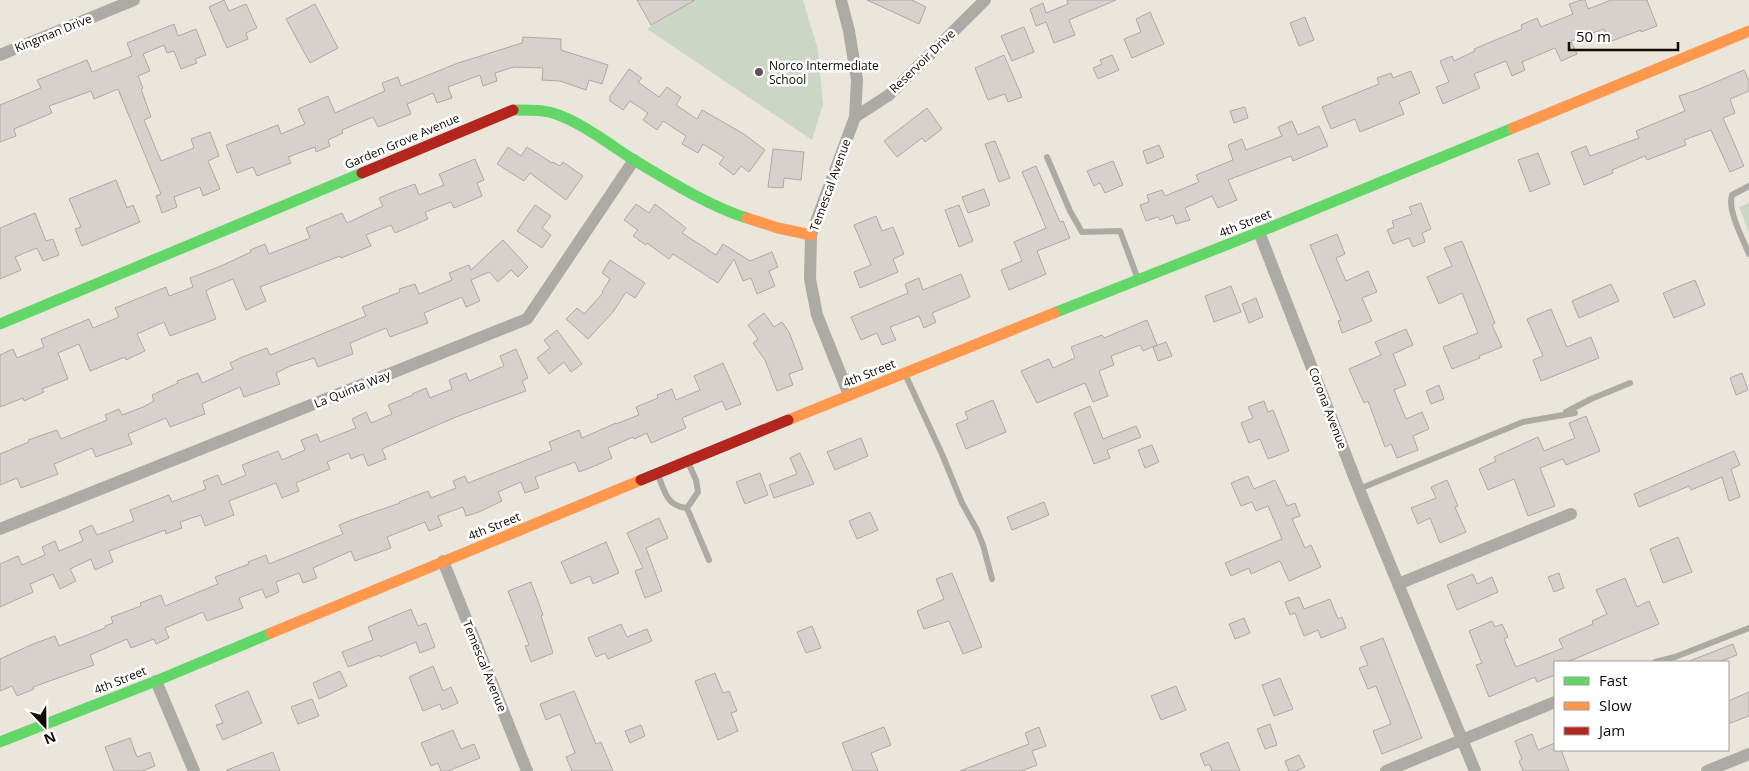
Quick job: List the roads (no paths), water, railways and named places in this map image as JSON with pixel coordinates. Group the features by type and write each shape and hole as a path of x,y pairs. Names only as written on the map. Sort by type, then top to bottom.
{"street":[{"name":"Kingman Drive","path":"0,55 134,0"},
{"name":"Temescal Avenue","path":"841,0 849,31 857,80 855,117 811,235 810,279 817,314 850,395"},
{"name":"Reservoir Drive","path":"855,117 889,95 985,0"},
{"name":"4th Street","path":"0,742 156,681 658,473 1259,232 1749,31"},
{"name":"Garden Grove Avenue","path":"0,324 513,110 545,111 576,123 634,160 685,189 737,215 778,228 811,235"},
{"name":"La Quinta Way","path":"0,529 527,319 634,160"},
{"name":"Corona Avenue","path":"1259,232 1359,489 1475,771"},
{"path":"1398,584 1571,514"},
{"name":"Temescal Avenue","path":"443,561 527,771"},
{"path":"156,681 194,771"},
{"path":"1386,771 1554,702"},
{"path":"1707,771 1749,754"}],"lane":[{"path":"1047,157 1070,211 1082,232 1120,231 1138,280"},
{"path":"1749,186 1732,195 1730,200 1731,208 1749,254"},
{"path":"905,373 962,502 977,530 992,579"},
{"path":"1561,415 1630,382"},
{"path":"1359,489 1523,422 1575,413"},
{"path":"687,508 698,492 696,480 688,461"},
{"path":"658,473 669,500 676,507 687,508"},
{"path":"687,508 710,560"},
{"path":"1659,661 1675,657 1749,628"}],"place":[{"name":"Norco Intermediate School","path":"759,72"}]}
